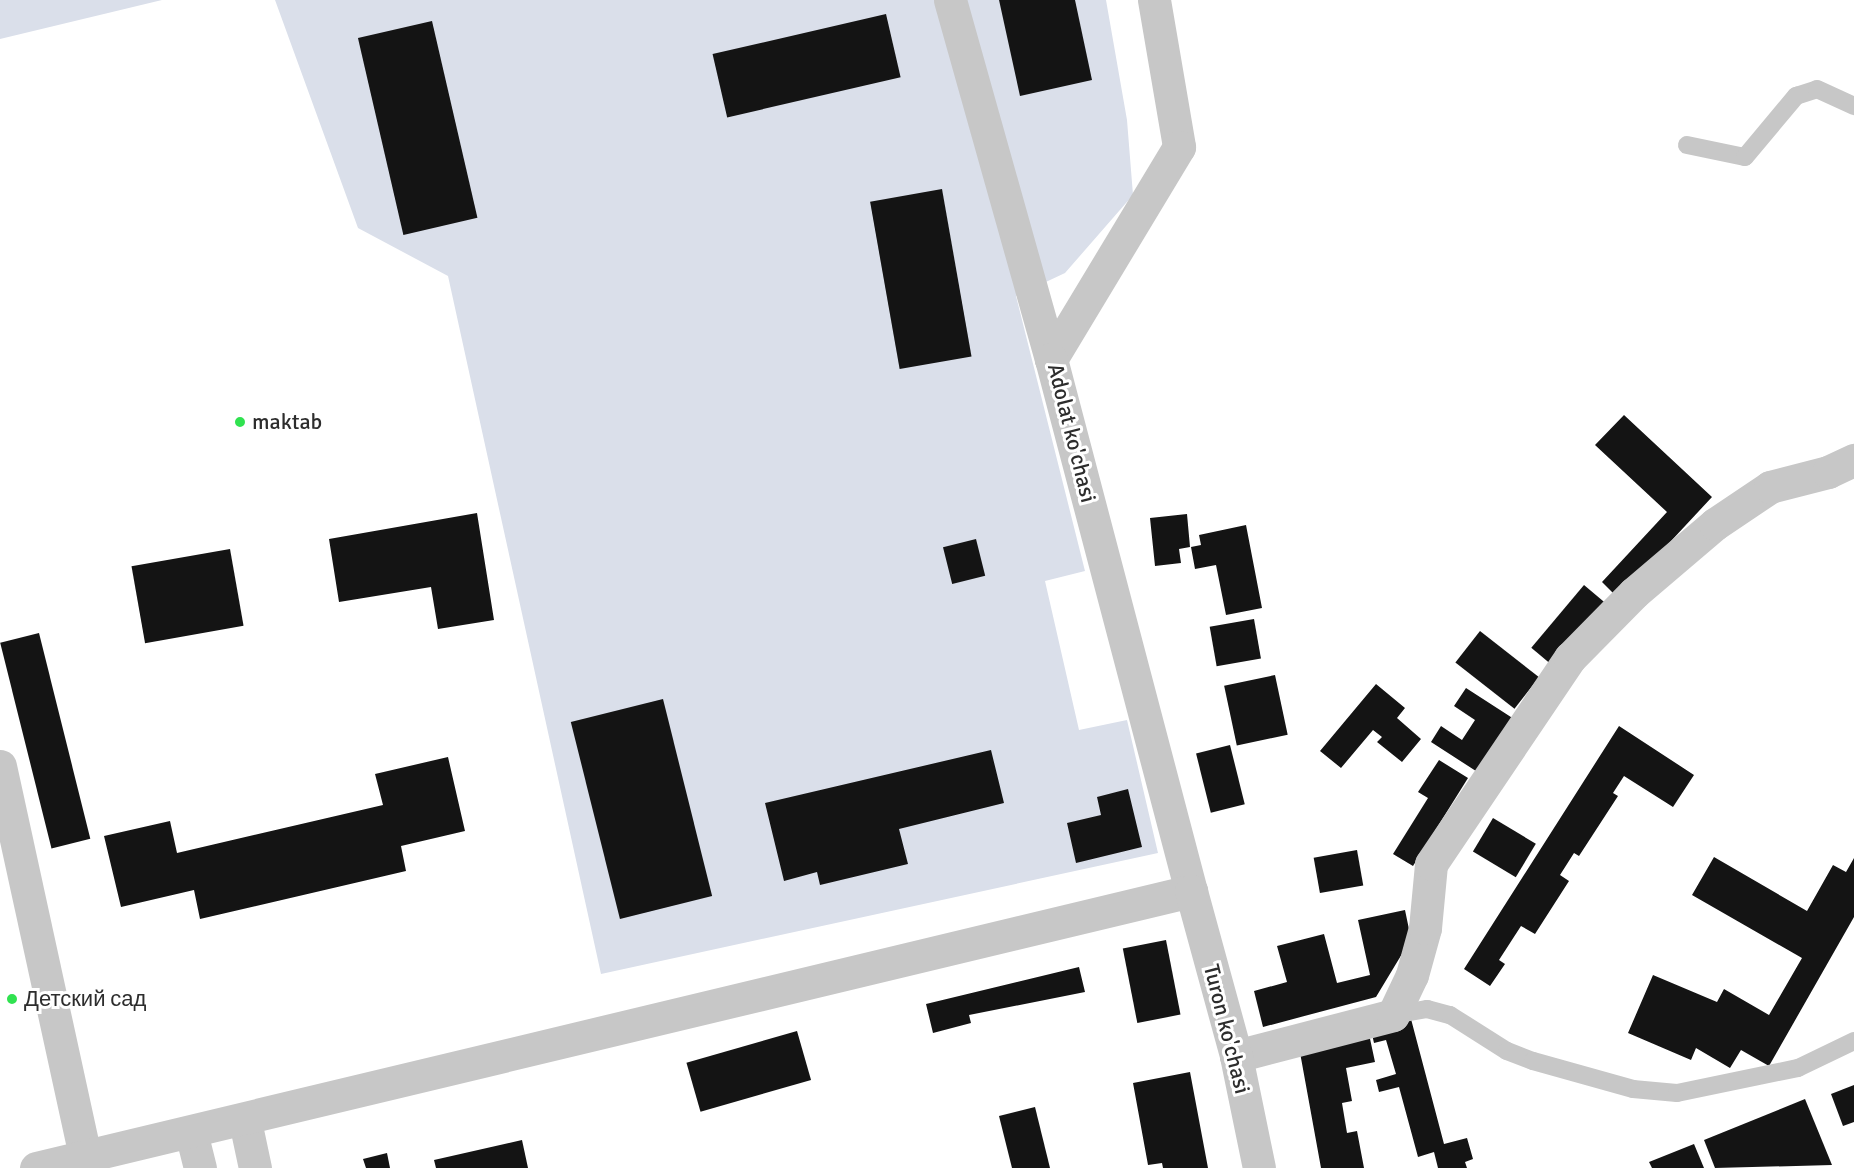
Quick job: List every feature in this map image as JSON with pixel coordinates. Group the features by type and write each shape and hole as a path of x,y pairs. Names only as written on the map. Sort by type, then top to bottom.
{"street":[{"path":"950,0 1050,359"},
{"name":"Adolat ko'chasi","path":"1155,0 1179,147 1050,359 1191,891"},
{"path":"1236,1056 1393,1015 1412,975 1425,928 1431,864 1570,658 1634,593 1715,524 1770,487 1828,472 1854,460"},
{"path":"0,766 86,1156"},
{"path":"36,1168 244,1121 1191,891"},
{"name":"Turon ko'chasi","path":"1191,891 1236,1056 1259,1168"},
{"path":"244,1121 255,1168"},
{"path":"191,1132 200,1168"}],"lane":[{"path":"1687,145 1745,157 1796,96 1817,89 1854,106"},
{"path":"1393,1015 1427,1009 1450,1015 1507,1050 1533,1061 1633,1089 1677,1093 1798,1068 1854,1041"}],"shaded area":[{"path":"0,0 162,0 0,39"},
{"path":"275,0 1106,0 1127,120 1133,195 1065,273 1016,296 1085,571 1045,581 1079,730 1127,720 1158,853 601,974 448,276 358,228"}],"building":[{"path":"999,0 1075,0 1092,80 1020,96"},
{"path":"886,14 901,77 727,117 713,54"},
{"path":"432,21 477,218 403,235 358,38"},
{"path":"942,189 972,356 900,369 870,202"},
{"path":"1624,415 1712,497 1618,598 1602,582 1667,512 1595,445"},
{"path":"477,513 494,620 438,629 431,587 339,602 329,539"},
{"path":"1187,514 1190,547 1179,549 1181,563 1155,566 1150,518"},
{"path":"1246,525 1262,608 1226,615 1216,565 1195,569 1191,547 1201,545 1199,535"},
{"path":"976,539 985,576 952,584 943,547"},
{"path":"230,549 244,626 145,643 132,566"},
{"path":"1584,585 1609,606 1557,669 1531,648"},
{"path":"1254,619 1261,658 1217,666 1210,627"},
{"path":"1480,631 1539,677 1514,709 1455,663"},
{"path":"39,633 90,839 51,848 0,643"},
{"path":"1275,675 1288,735 1237,745 1224,686"},
{"path":"1376,684 1405,708 1397,718 1421,739 1402,762 1377,742 1382,737 1373,730 1341,768 1320,751"},
{"path":"1466,688 1514,719 1479,773 1431,742 1441,726 1462,740 1475,720 1454,706"},
{"path":"663,699 712,896 620,919 571,722"},
{"path":"1619,726 1694,775 1673,807 1624,776 1613,793 1618,796 1579,856 1574,853 1560,875 1569,881 1535,934 1521,926 1499,960 1505,964 1490,986 1464,969"},
{"path":"1230,745 1245,804 1211,813 1196,753"},
{"path":"991,750 1004,803 899,829 908,864 820,885 817,872 784,881 765,803"},
{"path":"448,757 465,831 401,846 406,871 200,919 194,890 121,907 104,836 170,821 177,853 383,805 375,774"},
{"path":"1439,760 1468,778 1413,866 1393,854 1428,798 1418,792"},
{"path":"1128,789 1142,847 1076,863 1067,823 1101,815 1097,797"},
{"path":"1493,818 1536,844 1516,877 1473,851"},
{"path":"1357,850 1363,885 1320,893 1314,858"},
{"path":"1714,857 1807,911 1833,865 1846,872 1854,858 1854,917 1769,1066 1741,1050 1730,1068 1696,1048 1691,1060 1628,1033 1653,975 1717,1002 1724,989 1769,1015 1802,958 1692,895"},
{"path":"1405,910 1411,939 1376,997 1263,1027 1254,991 1287,982 1277,946 1324,934 1337,983 1370,975 1358,920"},
{"path":"1166,940 1181,1015 1137,1023 1123,948"},
{"path":"1079,967 1085,992 969,1015 971,1023 933,1033 926,1004"},
{"path":"1411,1019 1444,1144 1467,1138 1473,1159 1465,1162 1467,1168 1438,1168 1434,1152 1418,1157 1399,1087 1379,1092 1376,1080 1396,1074 1386,1040 1374,1043 1371,1030"},
{"path":"797,1031 811,1080 701,1112 686,1063"},
{"path":"1369,1034 1375,1062 1346,1068 1352,1101 1342,1103 1347,1133 1357,1131 1364,1168 1321,1168 1299,1047"},
{"path":"1190,1072 1208,1168 1163,1168 1162,1163 1148,1165 1133,1083"},
{"path":"1854,1085 1854,1122 1843,1126 1831,1094"},
{"path":"1805,1099 1832,1165 1715,1168 1704,1140"},
{"path":"1035,1107 1050,1168 1012,1168 999,1116"},
{"path":"522,1140 528,1168 436,1168 434,1160"},
{"path":"1694,1144 1704,1168 1652,1168 1649,1162"},
{"path":"387,1153 390,1168 366,1168 363,1159"}],"place":[{"name":"maktab","path":"240,422"},
{"name":"Детский сад","path":"12,999"}]}
